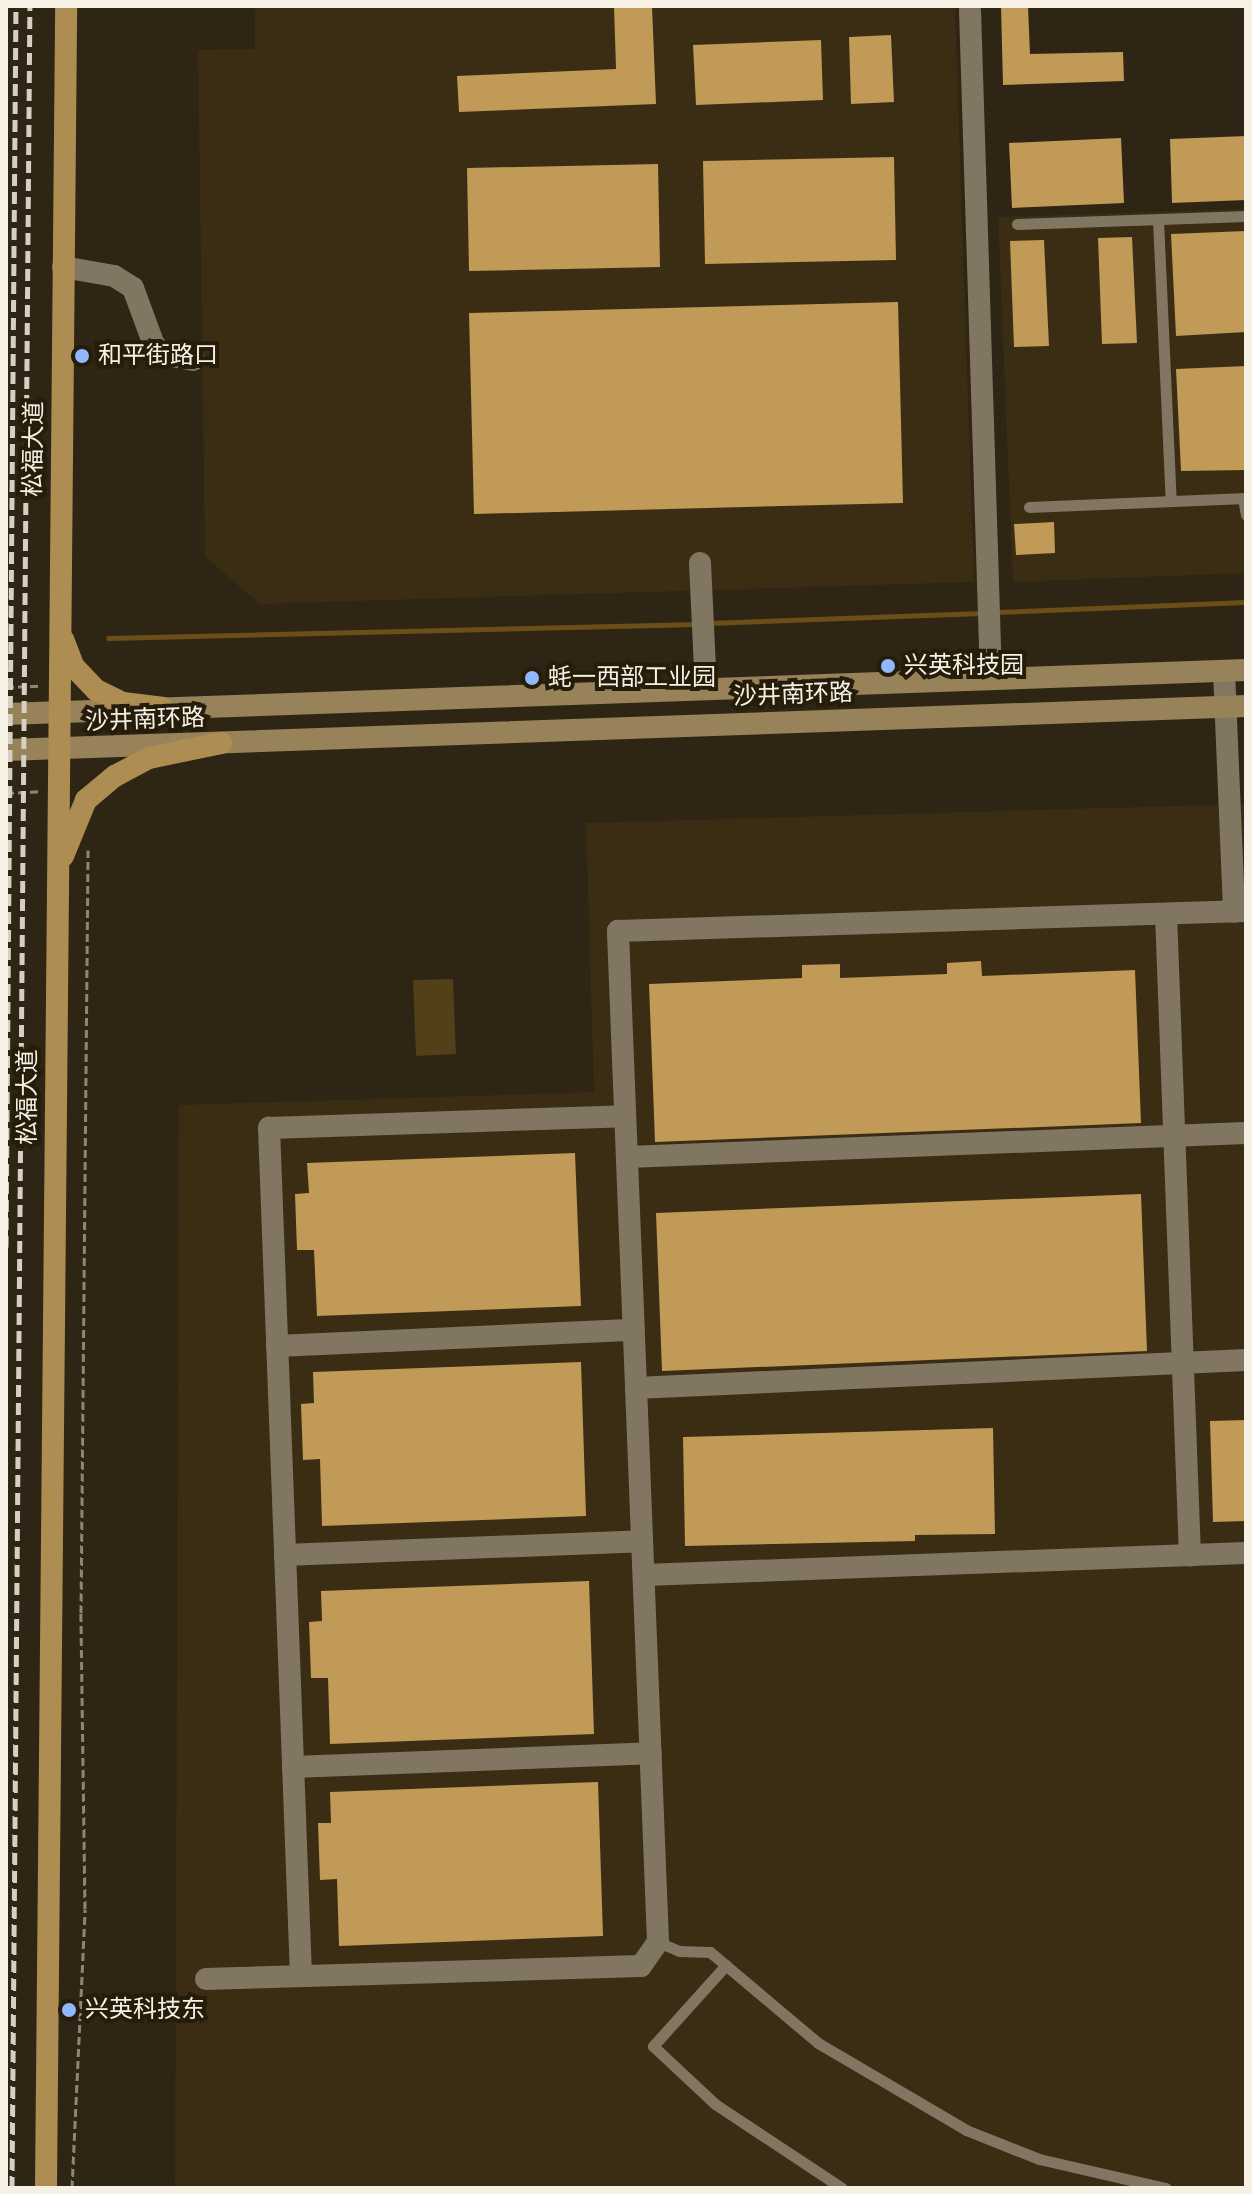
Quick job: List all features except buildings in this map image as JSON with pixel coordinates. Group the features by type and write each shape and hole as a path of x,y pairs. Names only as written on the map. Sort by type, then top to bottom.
{"main road":[{"name":"松福大道","path":"46,2188 56,712 66,6"},
{"path":"58,609 64,647 84,678 123,703 162,708"},
{"name":"沙井南环路","path":"6,714 1235,670"},
{"name":"沙井南环路","path":"6,750 1235,706"},
{"path":"55,893 76,818 99,789 149,758 221,743"}],"street":[{"path":"970,10 991,678"},
{"path":"63,267 114,276 133,288 154,345 166,355 194,360"},
{"path":"700,563 706,688"},
{"path":"206,1979 641,1966 658,1942 618,931 1240,911 1235,670"},
{"path":"1166,914 1190,1556"},
{"path":"301,1976 269,1128 625,1116"},
{"path":"627,1157 1246,1133"},
{"path":"277,1346 634,1330"},
{"path":"636,1388 1246,1360"},
{"path":"285,1555 642,1541"},
{"path":"644,1575 1246,1553"},
{"path":"293,1767 651,1753"}],"lane":[{"path":"1017,224 1246,216"},
{"path":"1158,220 1171,501"},
{"path":"1029,507 1244,498 1246,515"},
{"path":"658,1942 679,1951 710,1952 818,2043 966,2130 1039,2159 1166,2188"},
{"path":"726,1965 653,2046 715,2104 842,2188"}],"path":[{"path":"6,687 40,686"},
{"path":"6,793 41,791"},
{"path":"72,2188 85,1909 81,1613 92,840"}],"shaded area":[{"path":"265,6 955,6 974,582 260,604 205,557 198,50 255,49 255,10"},
{"path":"1246,209 1246,573 1013,582 998,217"},
{"path":"1246,804 1246,2188 175,2188 179,1105 594,1092 586,823"},
{"path":"453,979 456,1054 416,1056 413,980"}],"waterway":[{"path":"996,612 1246,602"},
{"path":"709,623 982,613"},
{"path":"108,638 699,624"}],"railway":[{"path":"6,1247 16,6"},
{"path":"12,2188 30,6"}],"place":[{"name":"和平街路口","path":"82,356"},
{"name":"兴英科技园","path":"888,666"},
{"name":"蚝一西部工业园","path":"532,678"},
{"name":"兴英科技东","path":"69,2010"}]}
